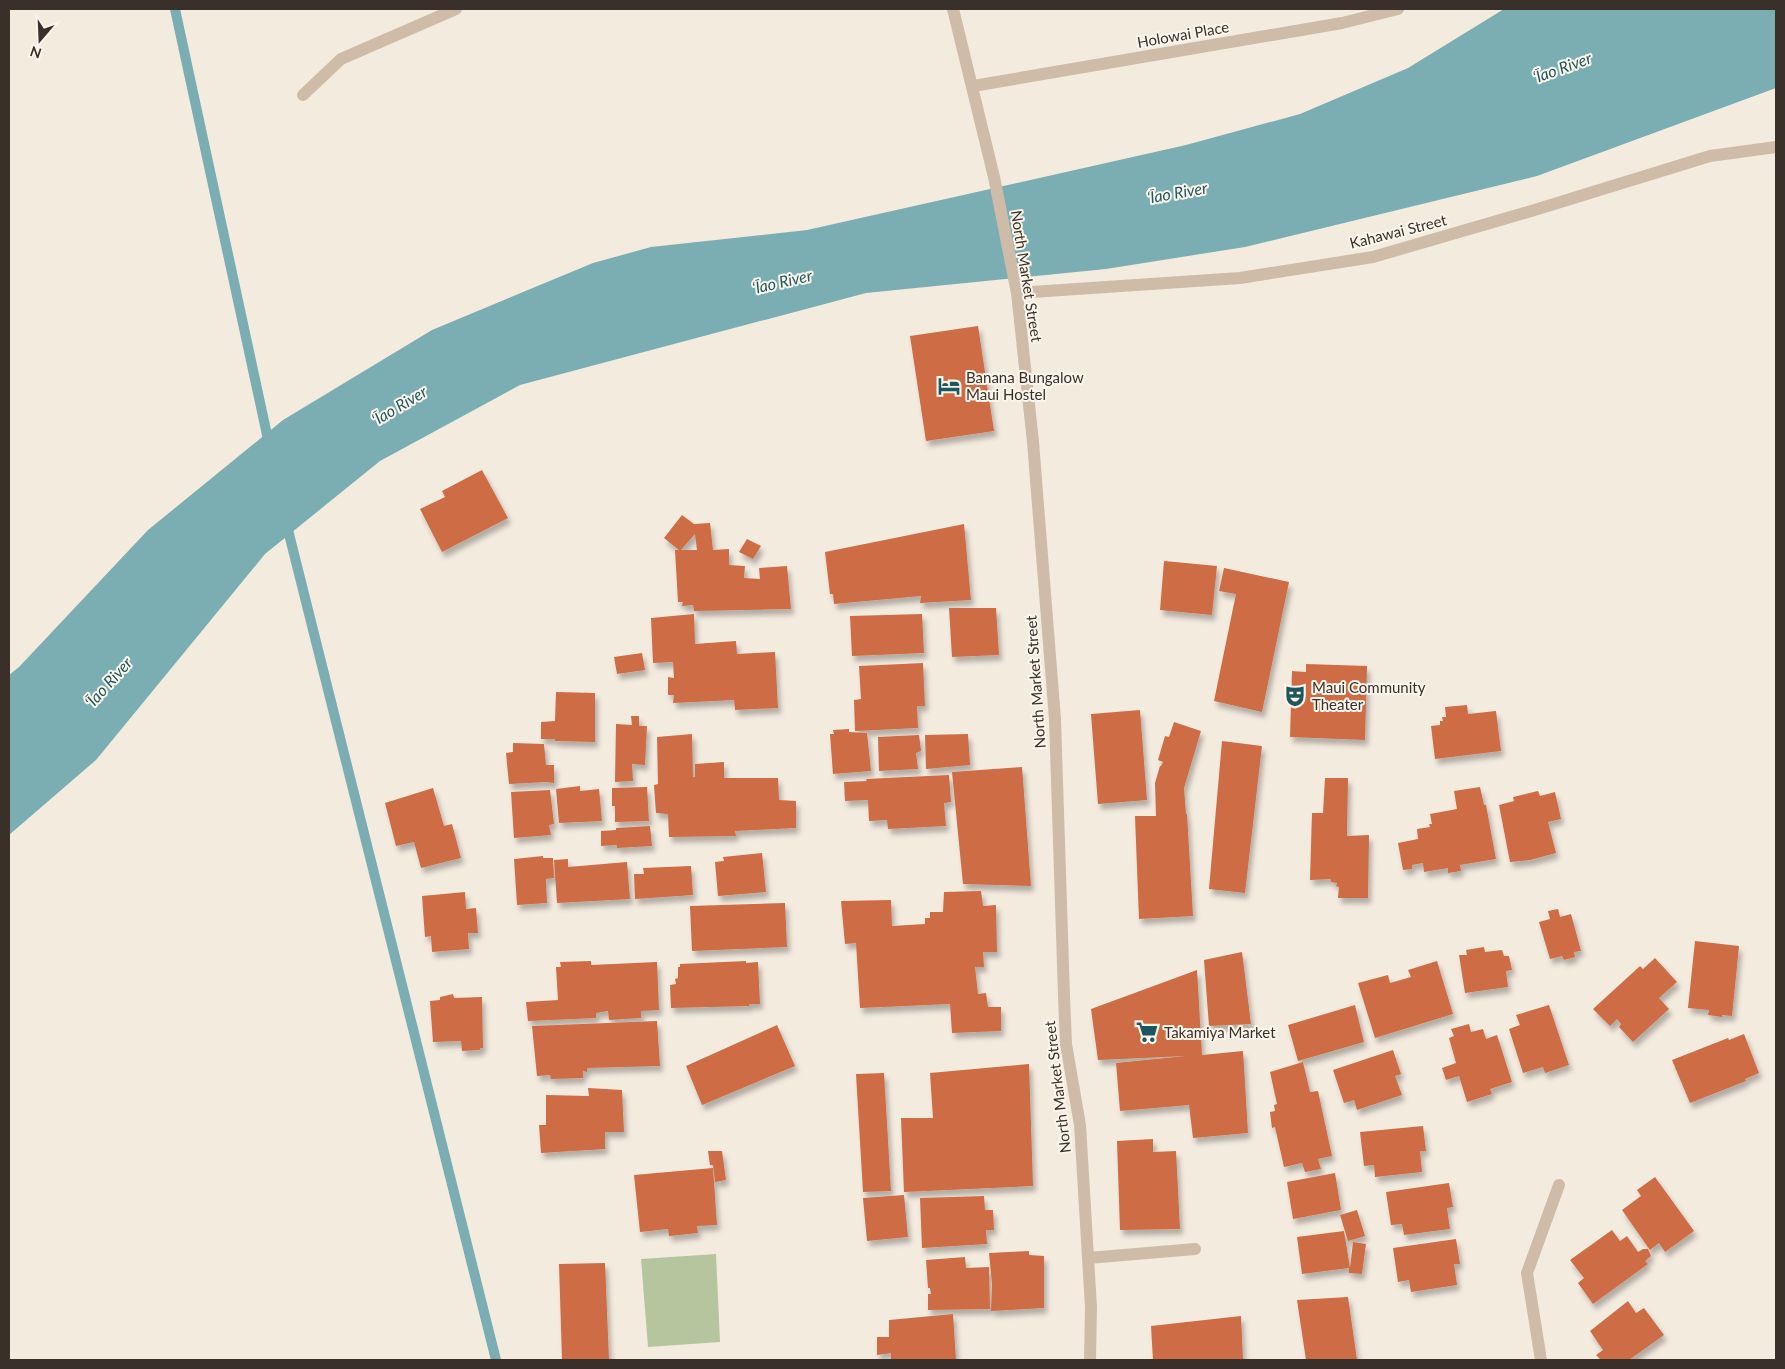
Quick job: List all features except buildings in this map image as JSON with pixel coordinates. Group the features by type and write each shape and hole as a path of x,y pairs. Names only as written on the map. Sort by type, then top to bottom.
{"street":[{"path":"303,95 342,59 456,9"},
{"name":"North Market Street","path":"953,9 994,177 1017,293 1033,442 1055,719 1066,1044 1080,1125 1091,1307 1090,1360"},
{"name":"Holowai Place","path":"973,86 1342,23 1398,9"},
{"name":"Kahawai Street","path":"1017,293 1240,278 1373,257 1710,156 1776,148"},
{"path":"1541,1360 1527,1273 1559,1185"},
{"path":"1088,1258 1195,1249"}],"green space":[{"path":"716,1254 720,1342 648,1347 641,1259"}],"water":[{"name":"ʻĪao River","path":"1504,9 1776,9 1776,88 1537,176 1245,247 1106,269 866,293 520,385 380,461 265,554 96,760 9,835 9,675 19,667 148,530 283,420 432,330 593,263 651,247 807,230 1186,145 1300,114 1408,68"}],"waterway":[{"path":"175,9 269,444"},
{"path":"286,522 496,1360"}],"place":[{"name":"Banana Bungalow Maui Hostel","path":"949,386"},
{"name":"Maui Community Theater","path":"1295,696"},
{"name":"Takamiya Market","path":"1147,1032"}]}
